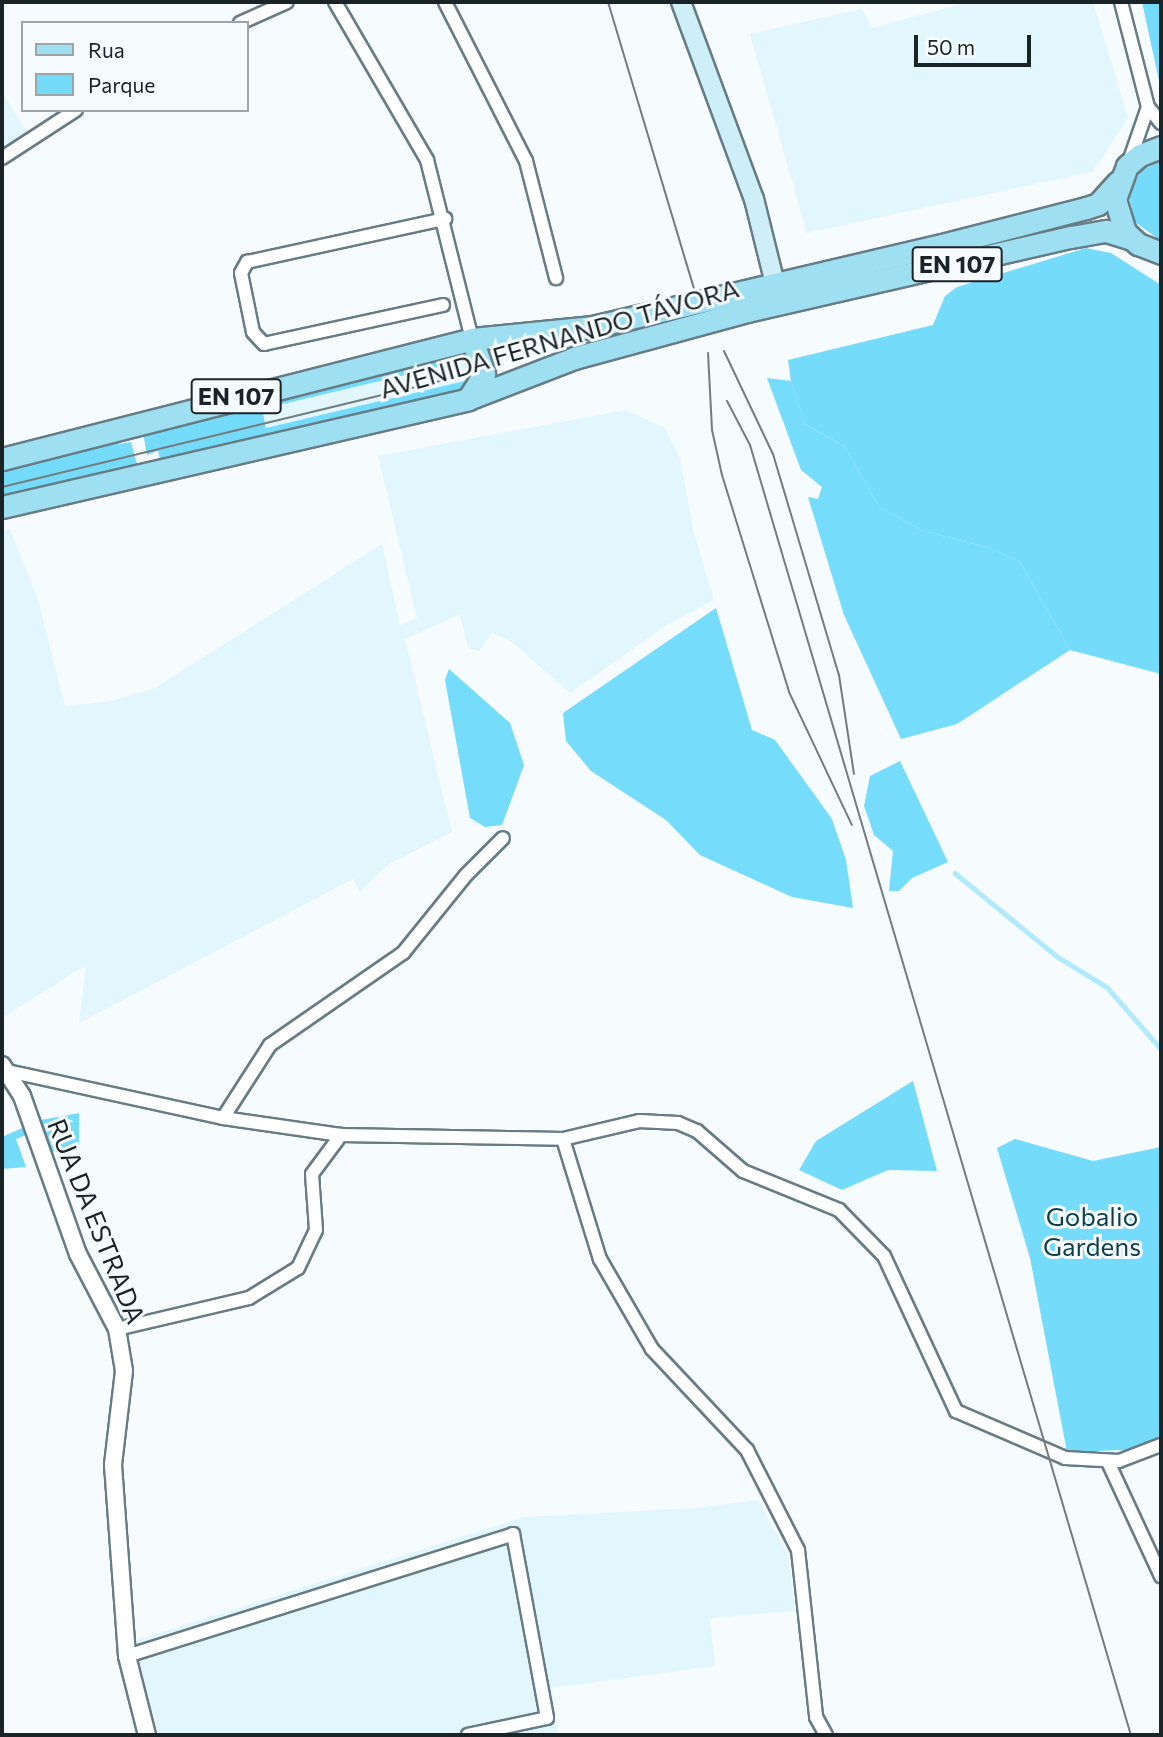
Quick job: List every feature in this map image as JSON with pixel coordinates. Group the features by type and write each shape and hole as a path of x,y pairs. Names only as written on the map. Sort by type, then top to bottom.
{"main road":[{"path":"681,2 754,199 778,294"},
{"name":"EN 107","path":"1123,174 1140,155 1161,148"},
{"path":"1123,174 1117,216 1132,239"},
{"name":"AVENIDA FERNANDO TÁVORA","path":"2,506 468,398 574,358 778,294 1098,204 1123,174"},
{"name":"AVENIDA FERNANDO TÁVORA","path":"2,459 472,339 592,327 1080,235 1107,231 1132,239"},
{"name":"EN 107","path":"1132,239 1161,253"},
{"path":"468,398 484,374 472,339"}],"street":[{"path":"244,21 287,2"},
{"path":"335,2 427,160 445,219 472,339"},
{"path":"445,2 526,161 556,278"},
{"path":"1121,2 1148,107 1161,123"},
{"path":"1123,174 1148,107"},
{"path":"2,158 73,112"},
{"path":"443,305 264,344 253,332 241,273 247,262 445,219"},
{"path":"223,1118 271,1045 402,953 466,875 503,838"},
{"path":"3,1068 223,1118 341,1135 563,1139 639,1121 678,1123 697,1131 743,1171 839,1210 884,1256 956,1411 1065,1458 1108,1462 1161,1444"},
{"name":"RUA DA ESTRADA","path":"3,1068 22,1096 87,1271 117,1329 124,1371 113,1465 127,1657 148,1735"},
{"path":"117,1329 249,1298 298,1268 316,1230 312,1174 341,1135"},
{"path":"563,1139 600,1259 652,1349 747,1450 798,1550 816,1717 825,1735"},
{"path":"1108,1462 1161,1576"},
{"path":"127,1657 513,1534 547,1718 468,1735"}],"shaded area":[{"path":"969,2 1093,2 1128,118 1092,172 807,233 750,34 862,9 872,28"},
{"path":"2,93 28,133 2,148"},
{"path":"464,361 469,380 266,429 261,409"},
{"path":"767,378 791,381 805,424 845,447 879,507 923,531 990,548 1020,562 1070,650 957,724 901,739 844,615 808,497 818,499 822,487 801,470"},
{"path":"626,410 665,428 680,458 694,533 714,600 670,623 570,693 513,643 492,633 479,651 468,648 460,614 405,639 452,832 389,864 360,892 353,879 79,1023 86,965 2,1018 2,532 10,529 39,603 65,706 112,701 155,688 382,544 400,625 417,618 378,456"},
{"path":"716,608 752,730 775,740 832,819 846,860 853,908 792,897 700,855 666,820 591,771 566,741 563,713"},
{"path":"449,669 510,723 524,765 502,825 485,827 470,818 445,680"},
{"path":"900,761 948,862 912,878 899,891 889,891 893,851 874,835 864,806 870,776"},
{"path":"758,1500 788,1555 795,1611 710,1618 715,1666 552,1688 557,1735 159,1735 134,1641 524,1517 697,1508"}],"green space":[{"path":"1142,2 1161,2 1161,90"},
{"path":"1161,160 1161,241 1135,222 1129,196 1140,172"},
{"path":"1086,248 1111,253 1161,285 1161,674 1070,650 1020,562 990,548 923,531 879,507 845,447 805,424 791,381 788,360 933,325 945,296 957,287"},
{"path":"460,353 469,356 478,372 470,388 268,438 160,459 158,451 147,455 143,433","holes":["464,361 469,380 266,428 262,409"]},
{"path":"117,438 119,444 131,442 137,464 2,496 2,468"},
{"path":"913,1081 937,1171 888,1170 842,1190 799,1170 816,1141"},
{"path":"79,1113 79,1143 51,1152 41,1120"},
{"path":"27,1126 29,1134 16,1139 26,1167 2,1169 2,1137"},
{"name":"Gobalio Gardens","path":"1015,1139 1093,1161 1161,1147 1161,1437 1126,1450 1067,1452 1030,1258 997,1148"}],"waterway":[{"path":"955,873 1058,957 1107,987 1161,1049"}],"tram line":[{"path":"608,2 694,288"},
{"path":"724,351 773,454 839,675 854,774"},
{"path":"708,353 712,430 722,475 789,692 852,825"},
{"path":"2,487 466,375"},
{"path":"727,401 750,445 1131,1735"}]}
